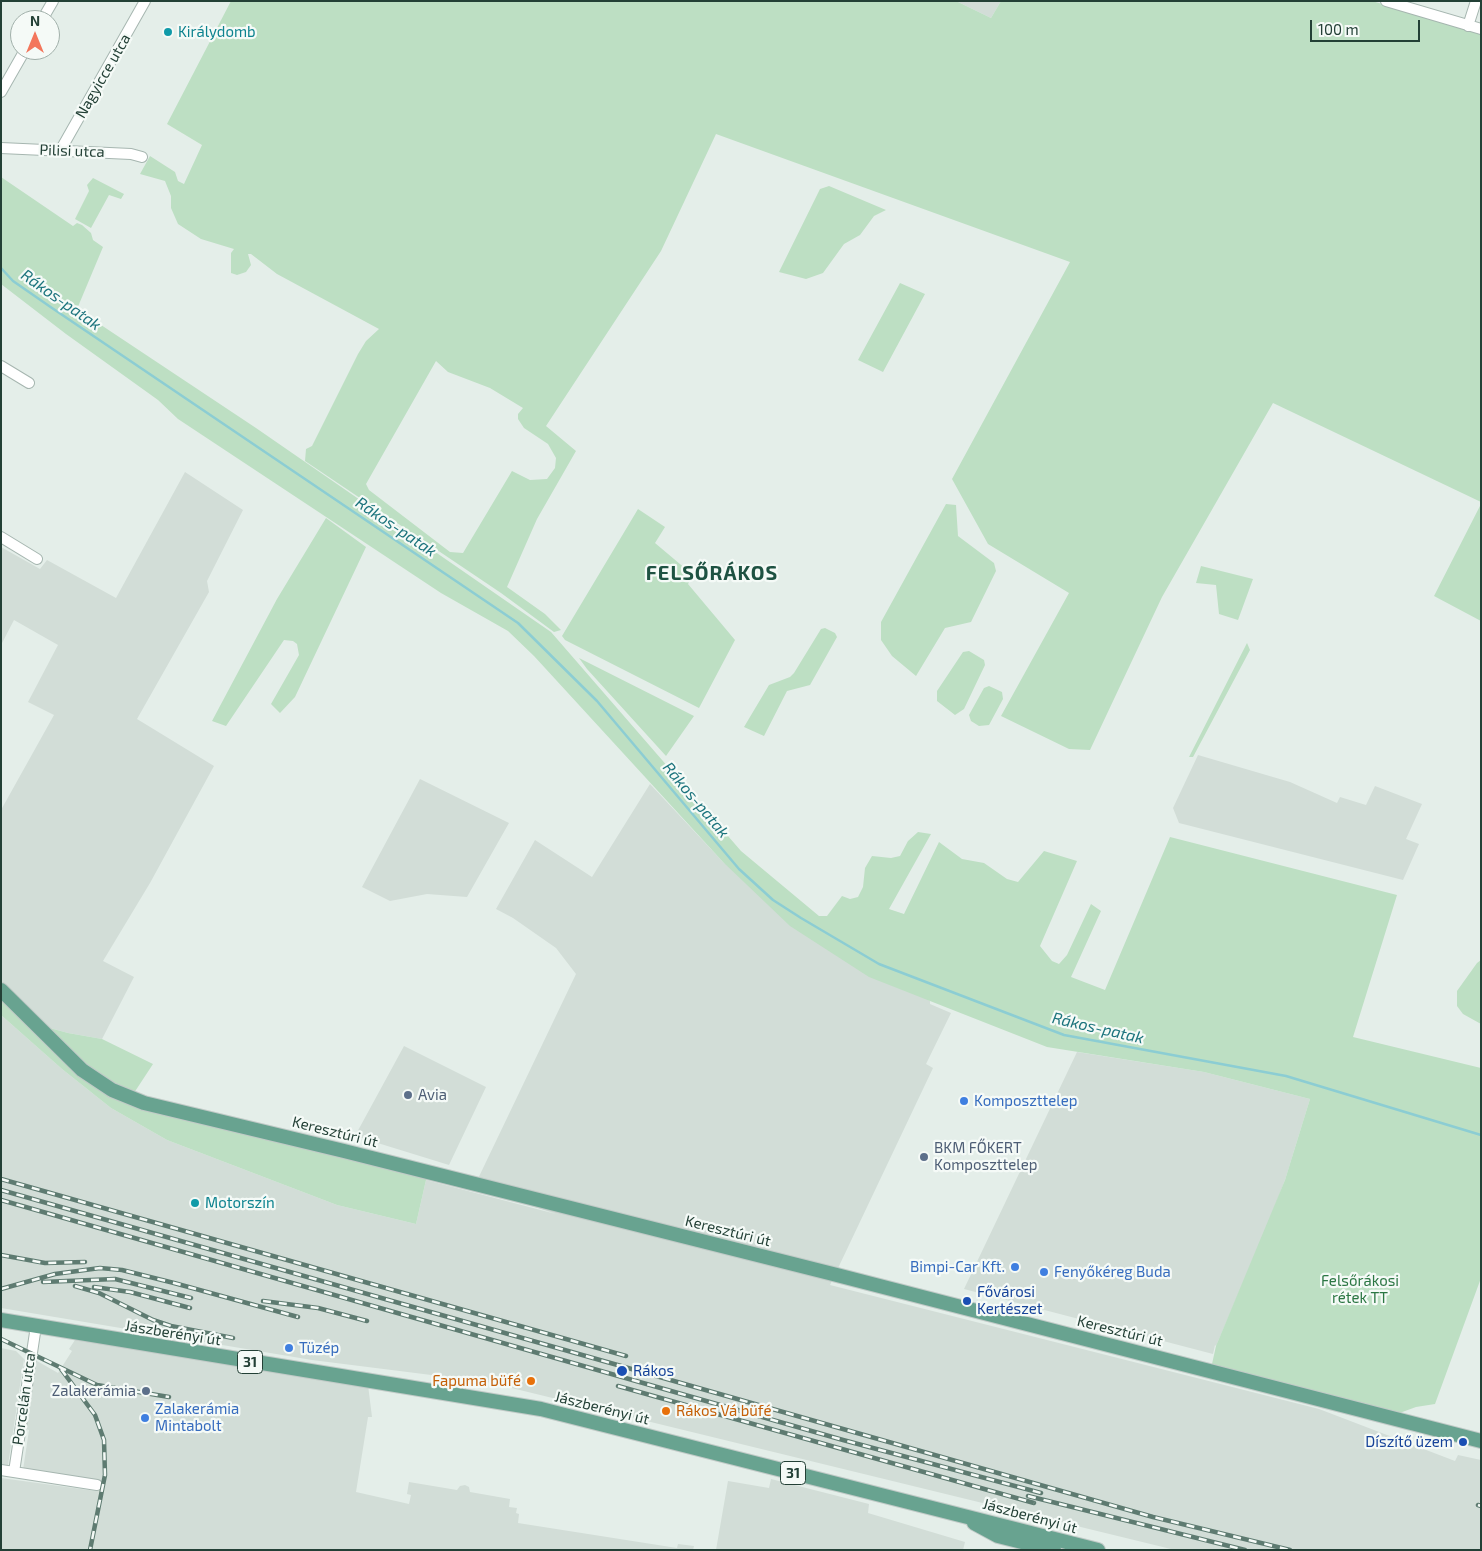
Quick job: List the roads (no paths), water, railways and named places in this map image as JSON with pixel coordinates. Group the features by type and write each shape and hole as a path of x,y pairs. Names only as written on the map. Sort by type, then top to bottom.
{"main road":[{"name":"Keresztúri út","path":"1,990 82,1070 112,1090 144,1103 344,1151 833,1274 1481,1441"},
{"name":"Jászberényi út","path":"1,1320 541,1409 954,1512 1098,1550"},
{"name":"Jászberényi út","path":"954,1512 998,1536 1054,1550"}],"street":[{"name":"Nagyicce utca","path":"60,151 145,1"},
{"path":"1386,1 1481,29"},
{"path":"1468,26 1476,1"},
{"path":"1,92 19,60"},
{"name":"Pilisi utca","path":"1,148 131,154 142,157"},
{"path":"1,366 29,383"},
{"path":"1,537 37,560"},
{"name":"Porcelán utca","path":"14,1472 36,1326"},
{"path":"1,1470 97,1485"}],"waterway":[{"name":"Rákos-patak","path":"1,268 13,281 52,308 518,623 597,701 739,869 773,900 879,964 1064,1035 1286,1076 1481,1135"}],"railway":[{"path":"1,1179 626,1356"},
{"path":"1,1190 1153,1517 1290,1550"},
{"path":"1,1200 843,1440 1041,1493"},
{"path":"1,1255 45,1263 85,1262"},
{"path":"1,1289 55,1274 100,1268 122,1270 298,1317"},
{"path":"43,1282 115,1279 191,1298"},
{"path":"75,1286 99,1293 153,1320 171,1326 233,1338"},
{"path":"94,1287 130,1292 190,1308"},
{"path":"263,1301 318,1308 367,1321"},
{"path":"1,1339 97,1385 169,1397"},
{"path":"61,1369 95,1415 104,1440 105,1475 90,1550"},
{"path":"618,1386 1034,1503"},
{"path":"1028,1496 1245,1550"}],"place":[{"name":"Királydomb","path":"168,32"},
{"name":"Avia","path":"408,1095"},
{"name":"Komposzttelep","path":"964,1101"},
{"name":"BKM FŐKERT Komposzttelep","path":"924,1157"},
{"name":"Motorszín","path":"195,1203"},
{"name":"Bimpi-Car Kft.","path":"1015,1267"},
{"name":"Fenyőkéreg Buda","path":"1044,1272"},
{"name":"Fővárosi Kertészet","path":"967,1301"},
{"name":"Tüzép","path":"289,1348"},
{"name":"Rákos","path":"622,1371"},
{"name":"Fapuma büfé","path":"531,1381"},
{"name":"Zalakerámia","path":"146,1391"},
{"name":"Rákos Vá büfé","path":"666,1411"},
{"name":"Zalakerámia Mintabolt","path":"145,1418"},
{"name":"Díszítő üzem","path":"1463,1442"}],"district":[{"name":"FELSŐRÁKOS","path":"712,573"}],"park label":[{"name":"Felsőrákosi rétek TT","path":"1360,1290"}]}
